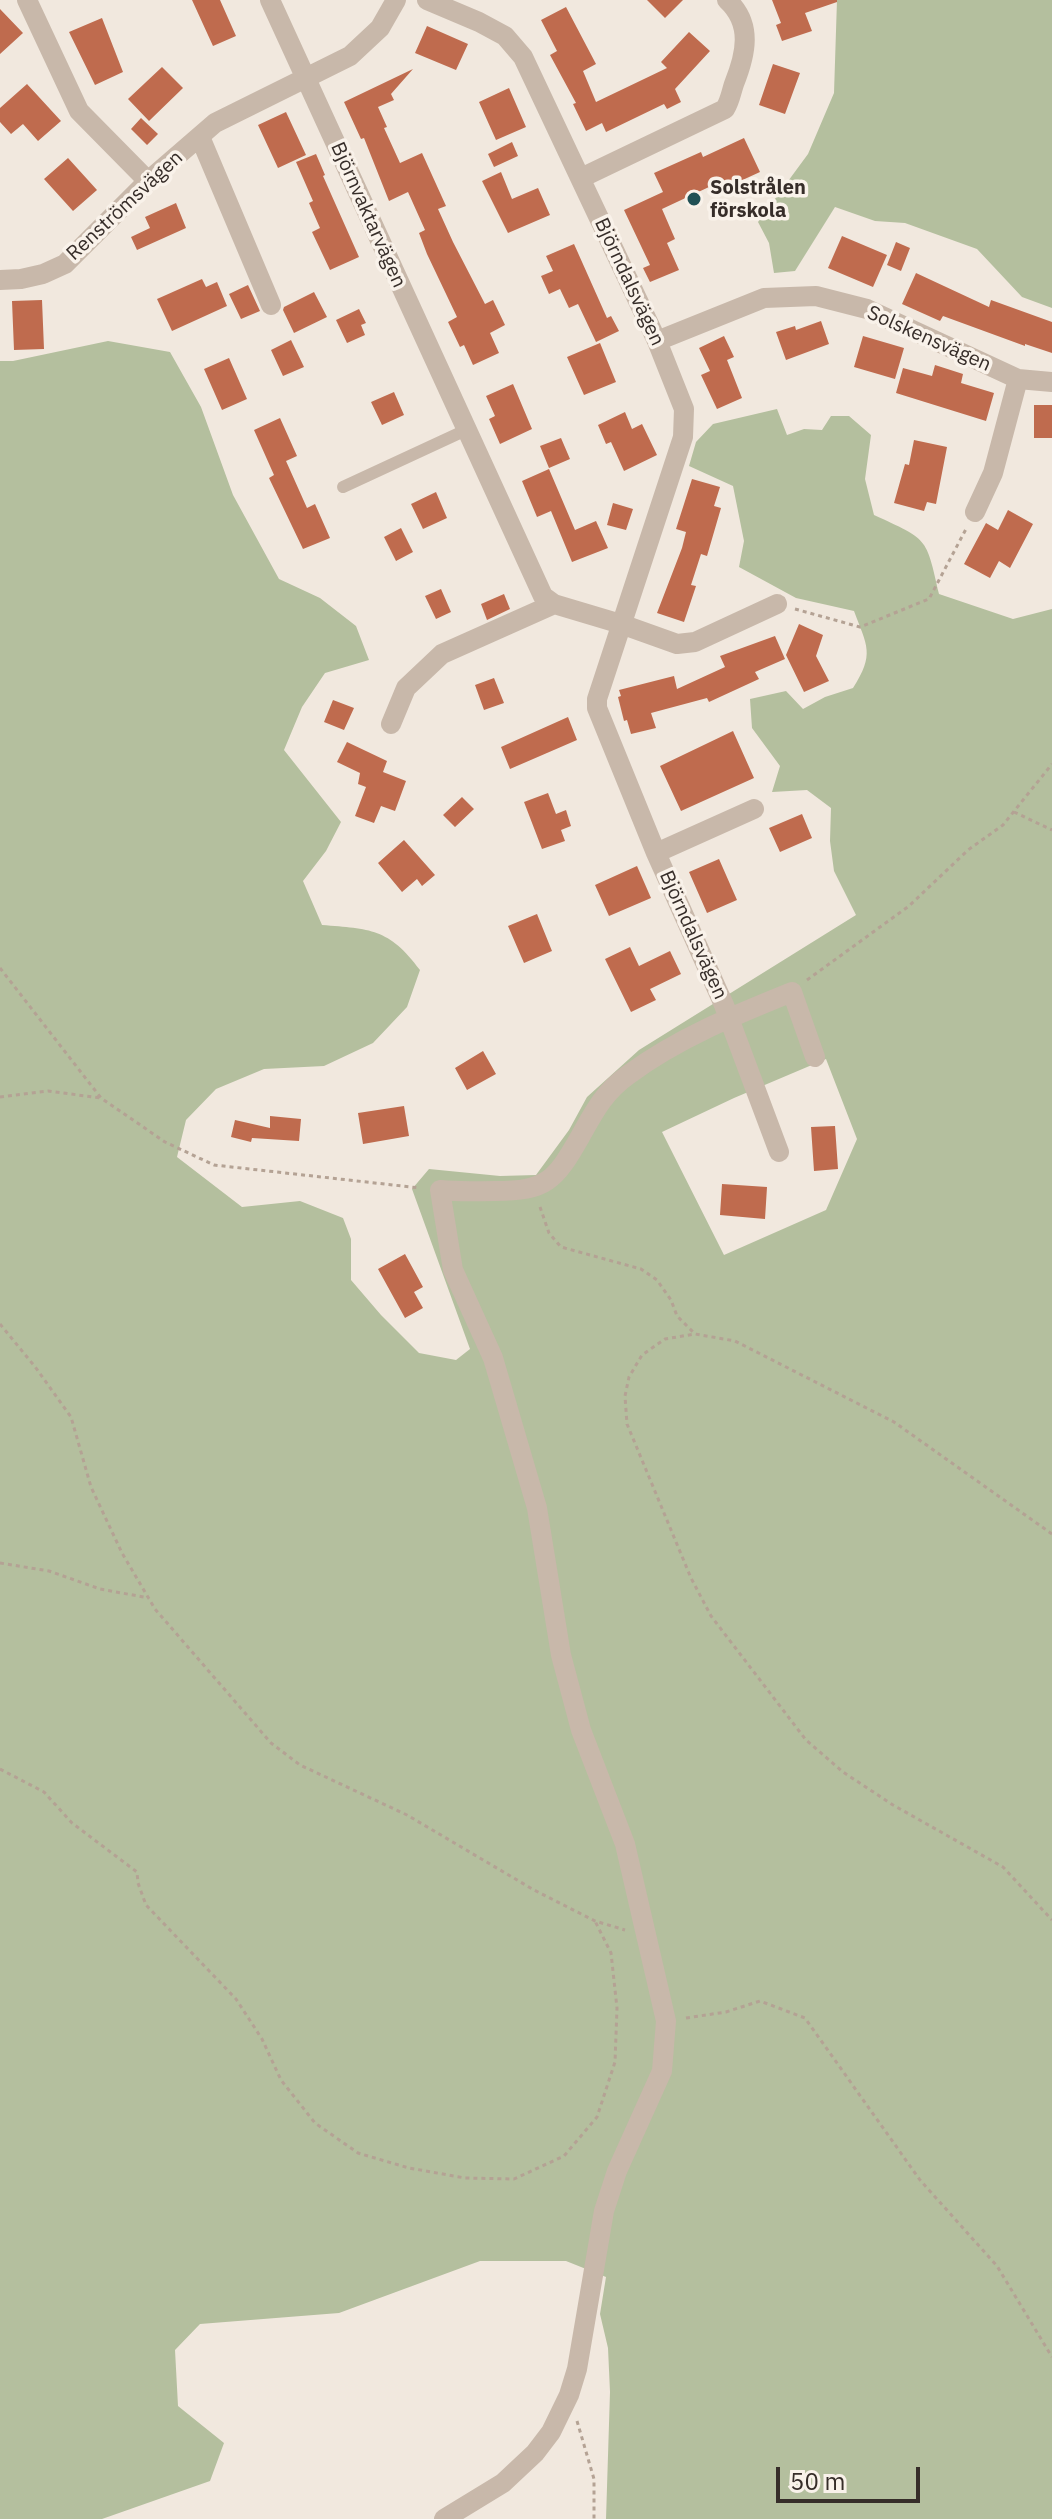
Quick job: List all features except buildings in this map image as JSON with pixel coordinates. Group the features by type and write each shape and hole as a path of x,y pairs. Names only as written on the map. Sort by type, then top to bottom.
{"street":[{"path":"27,0 79,111 148,181"},
{"name":"Björnvaktarvägen","path":"270,0 543,596 554,604"},
{"name":"Renströmsvägen","path":"0,280 43,274 65,264 148,181 215,123 350,56 380,28 396,0"},
{"name":"Björndalsvägen","path":"427,0 505,36 523,57 657,341 684,409 683,437 597,699 597,708 656,853 729,1017 779,1152"},
{"path":"581,178 725,109 742,64 745,40 741,15 727,0"},
{"name":"Renströmsvägen","path":"200,137 271,305"},
{"name":"Solskensvägen","path":"657,341 764,298 816,296 867,309 1018,379 1052,382"},
{"path":"975,512 993,473 1018,379"},
{"path":"391,724 406,688 442,654 554,604 677,644 695,642 777,604"},
{"name":"Björndalsvägen","path":"656,853 754,809"},
{"path":"792,992 815,1057"},
{"name":"Björndalsvägen","path":"534,1189 556,1174 589,1116 610,1089 628,1074 688,1037 792,992"},
{"path":"444,2519 503,2483 535,2453 551,2432 569,2395 577,2369 604,2211 617,2171 662,2071 666,2021 625,1844 581,1730 561,1655 537,1508 493,1358 453,1270 440,1190 534,1189"}],"lane":[{"path":"343,487 466,430"}],"path":[{"path":"777,604 860,627 929,599 975,512"},
{"path":"792,992 909,906 968,850 1003,825 1052,764"},
{"path":"1014,812 1052,830"},
{"path":"0,968 101,1098 165,1142 214,1165 440,1190"},
{"path":"0,1097 48,1091 101,1098"},
{"path":"534,1189 549,1233 561,1247 641,1269 657,1280 671,1300 677,1316 695,1334"},
{"path":"0,1324 71,1417 91,1487 122,1553 155,1609 271,1743 300,1765 407,1815 477,1859 595,1921 648,1936"},
{"path":"1052,1534 894,1422 735,1341 695,1334 665,1339 642,1355 629,1377 625,1396 627,1424 691,1578 711,1616 806,1740 843,1772 893,1805 1003,1867 1052,1920"},
{"path":"0,1563 49,1571 100,1589 149,1598"},
{"path":"0,1769 44,1792 72,1823 137,1872 146,1905 236,1999 262,2039 281,2080 315,2123 358,2153 409,2168 465,2178 514,2179 564,2156 597,2117 615,2062 617,2008 611,1953 595,1921"},
{"path":"666,2021 726,2012 760,2001 805,2018 920,2180 997,2266 1052,2357"},
{"path":"569,2395 594,2479 594,2519"}],"green space":[{"path":"837,0 1052,0 1052,308 1022,297 977,249 905,223 875,221 835,207 795,271 774,273 769,243 758,222 808,154 834,93"},
{"path":"108,341 170,352 201,407 233,495 279,579 320,598 356,626 369,660 325,673 302,707 284,750 341,822 326,851 303,881 322,925 366,930 388,938 420,970 407,1007 373,1043 324,1066 264,1069 216,1089 186,1120 177,1157 242,1207 300,1201 343,1218 351,1239 351,1280 419,1353 456,1360 470,1349 412,1189 429,1169 500,1176 536,1175 569,1130 587,1097 639,1050 856,915 834,871 830,841 831,808 807,790 772,792 780,766 752,728 750,699 786,691 803,709 825,697 853,688 866,658 862,633 854,611 796,598 739,567 744,541 733,486 689,466 696,442 713,424 777,409 787,435 804,429 822,430 831,416 849,416 871,435 865,479 874,515 922,542 931,561 939,594 1013,619 1052,609 1052,2519 606,2519 610,2392 608,2348 600,2314 606,2277 566,2261 480,2261 339,2313 200,2324 175,2350 178,2406 224,2443 210,2481 102,2519 0,2519 0,361","holes":["826,1059 857,1139 826,1210 724,1255 662,1132"]}],"place":[{"name":"Solstrålen förskola","path":"694,199"}]}
